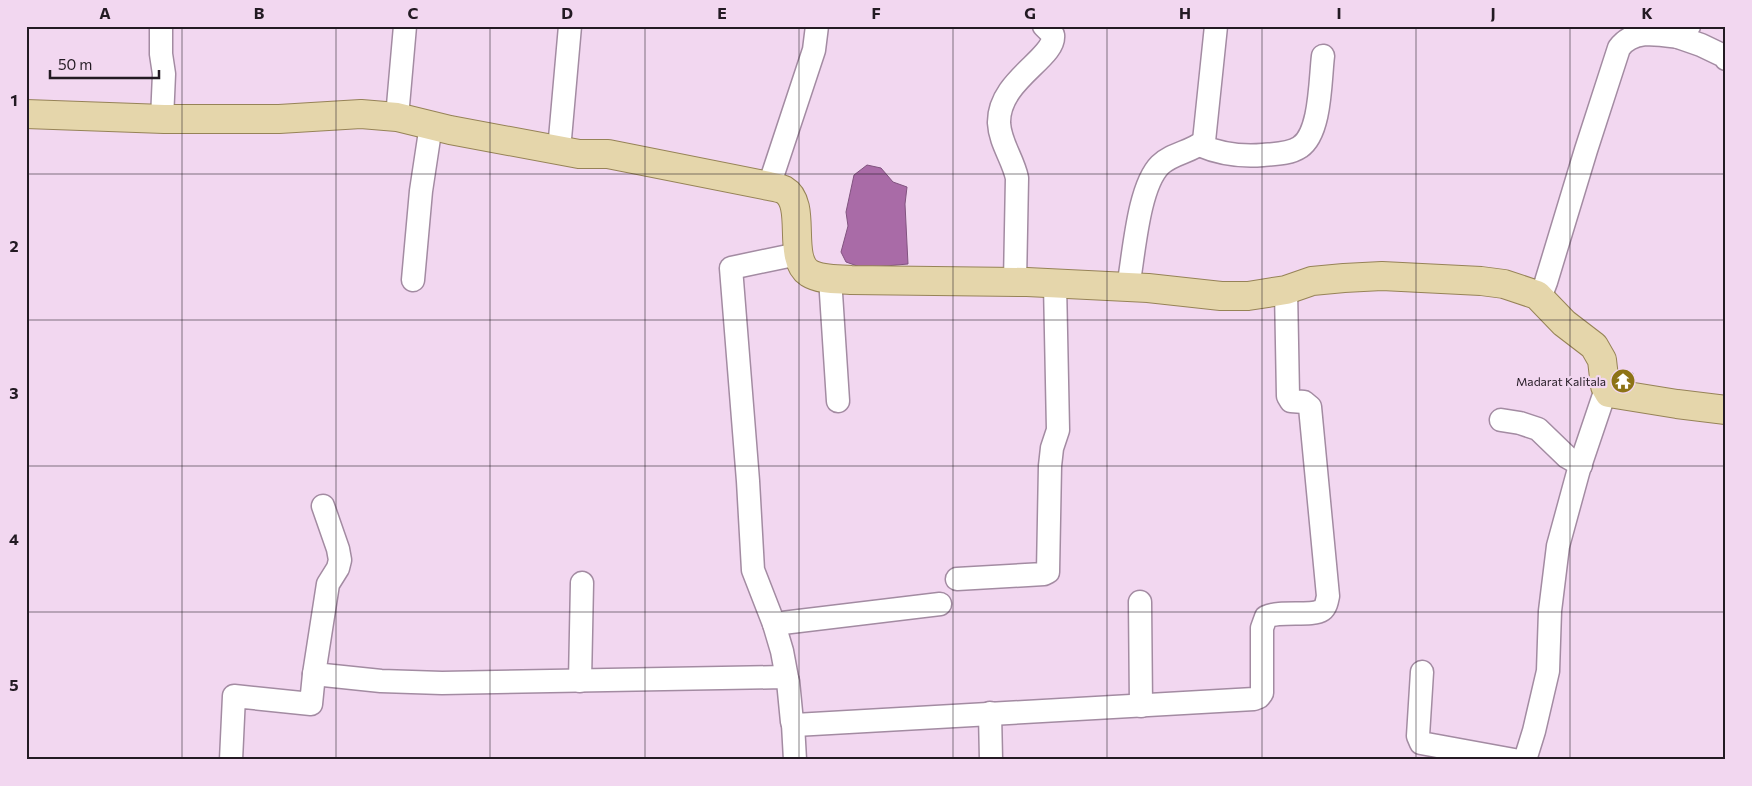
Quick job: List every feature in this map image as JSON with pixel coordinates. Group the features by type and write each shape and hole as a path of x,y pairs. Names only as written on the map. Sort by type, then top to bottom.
{"main road":[{"path":"26,114 162,119 279,119 361,114 397,117 578,154 608,154 769,186 784,190 790,196 797,222 798,254 802,266 808,272 830,278 851,280 1015,282 1128,287 1221,296 1248,296 1286,290 1312,281 1382,276 1462,279 1504,284 1537,295 1564,323 1594,346 1602,360 1606,389 1609,393 1726,410"}],"street":[{"path":"161,26 161,54 164,74 162,119"},
{"path":"397,117 405,26"},
{"path":"559,150 570,26"},
{"path":"769,186 814,50 817,26"},
{"path":"1015,282 1017,178 1014,166 1002,140 999,124 1000,111 1004,99 1012,86 1051,46 1053,35 1044,26"},
{"path":"1128,287 1141,210 1146,188 1152,175 1161,164 1204,141 1216,26"},
{"path":"1540,298 1619,48 1632,36 1684,32 1701,45 1724,56 1726,59"},
{"path":"1199,145 1220,153 1247,156 1288,152 1299,148 1309,136 1314,122 1323,56"},
{"path":"413,280 421,191 431,125"},
{"path":"795,760 793,724 782,651 774,624 753,570 731,268 798,254"},
{"path":"830,278 838,401"},
{"path":"957,579 1044,574 1048,572 1050,466 1052,448 1058,430 1055,284"},
{"path":"793,724 1254,700 1259,697 1262,693 1262,628 1266,617 1276,614 1318,612 1326,606 1328,586 1310,408 1304,402 1291,401 1288,396 1286,290"},
{"path":"1524,760 1534,731 1548,671 1550,612 1558,546 1564,520 1606,389"},
{"path":"1501,420 1525,424 1538,429 1567,457 1581,465"},
{"path":"231,760 234,696 311,704 328,584 338,568 340,560 333,532 322,506"},
{"path":"580,681 582,583"},
{"path":"1140,602 1140,706"},
{"path":"774,624 940,604"},
{"path":"1422,672 1418,736 1421,743 1514,760"},
{"path":"314,674 381,681 442,683 787,678"},
{"path":"990,713 991,760"}],"shaded area":[{"path":"867,165 881,168 893,182 907,187 905,204 908,264 863,268 846,262 841,252 848,226 846,212 854,175"}],"building":[{"path":"1619,372 1633,373 1633,381 1620,379"}],"place":[{"name":"Madarat Kalitala","path":"1623,381"}]}
